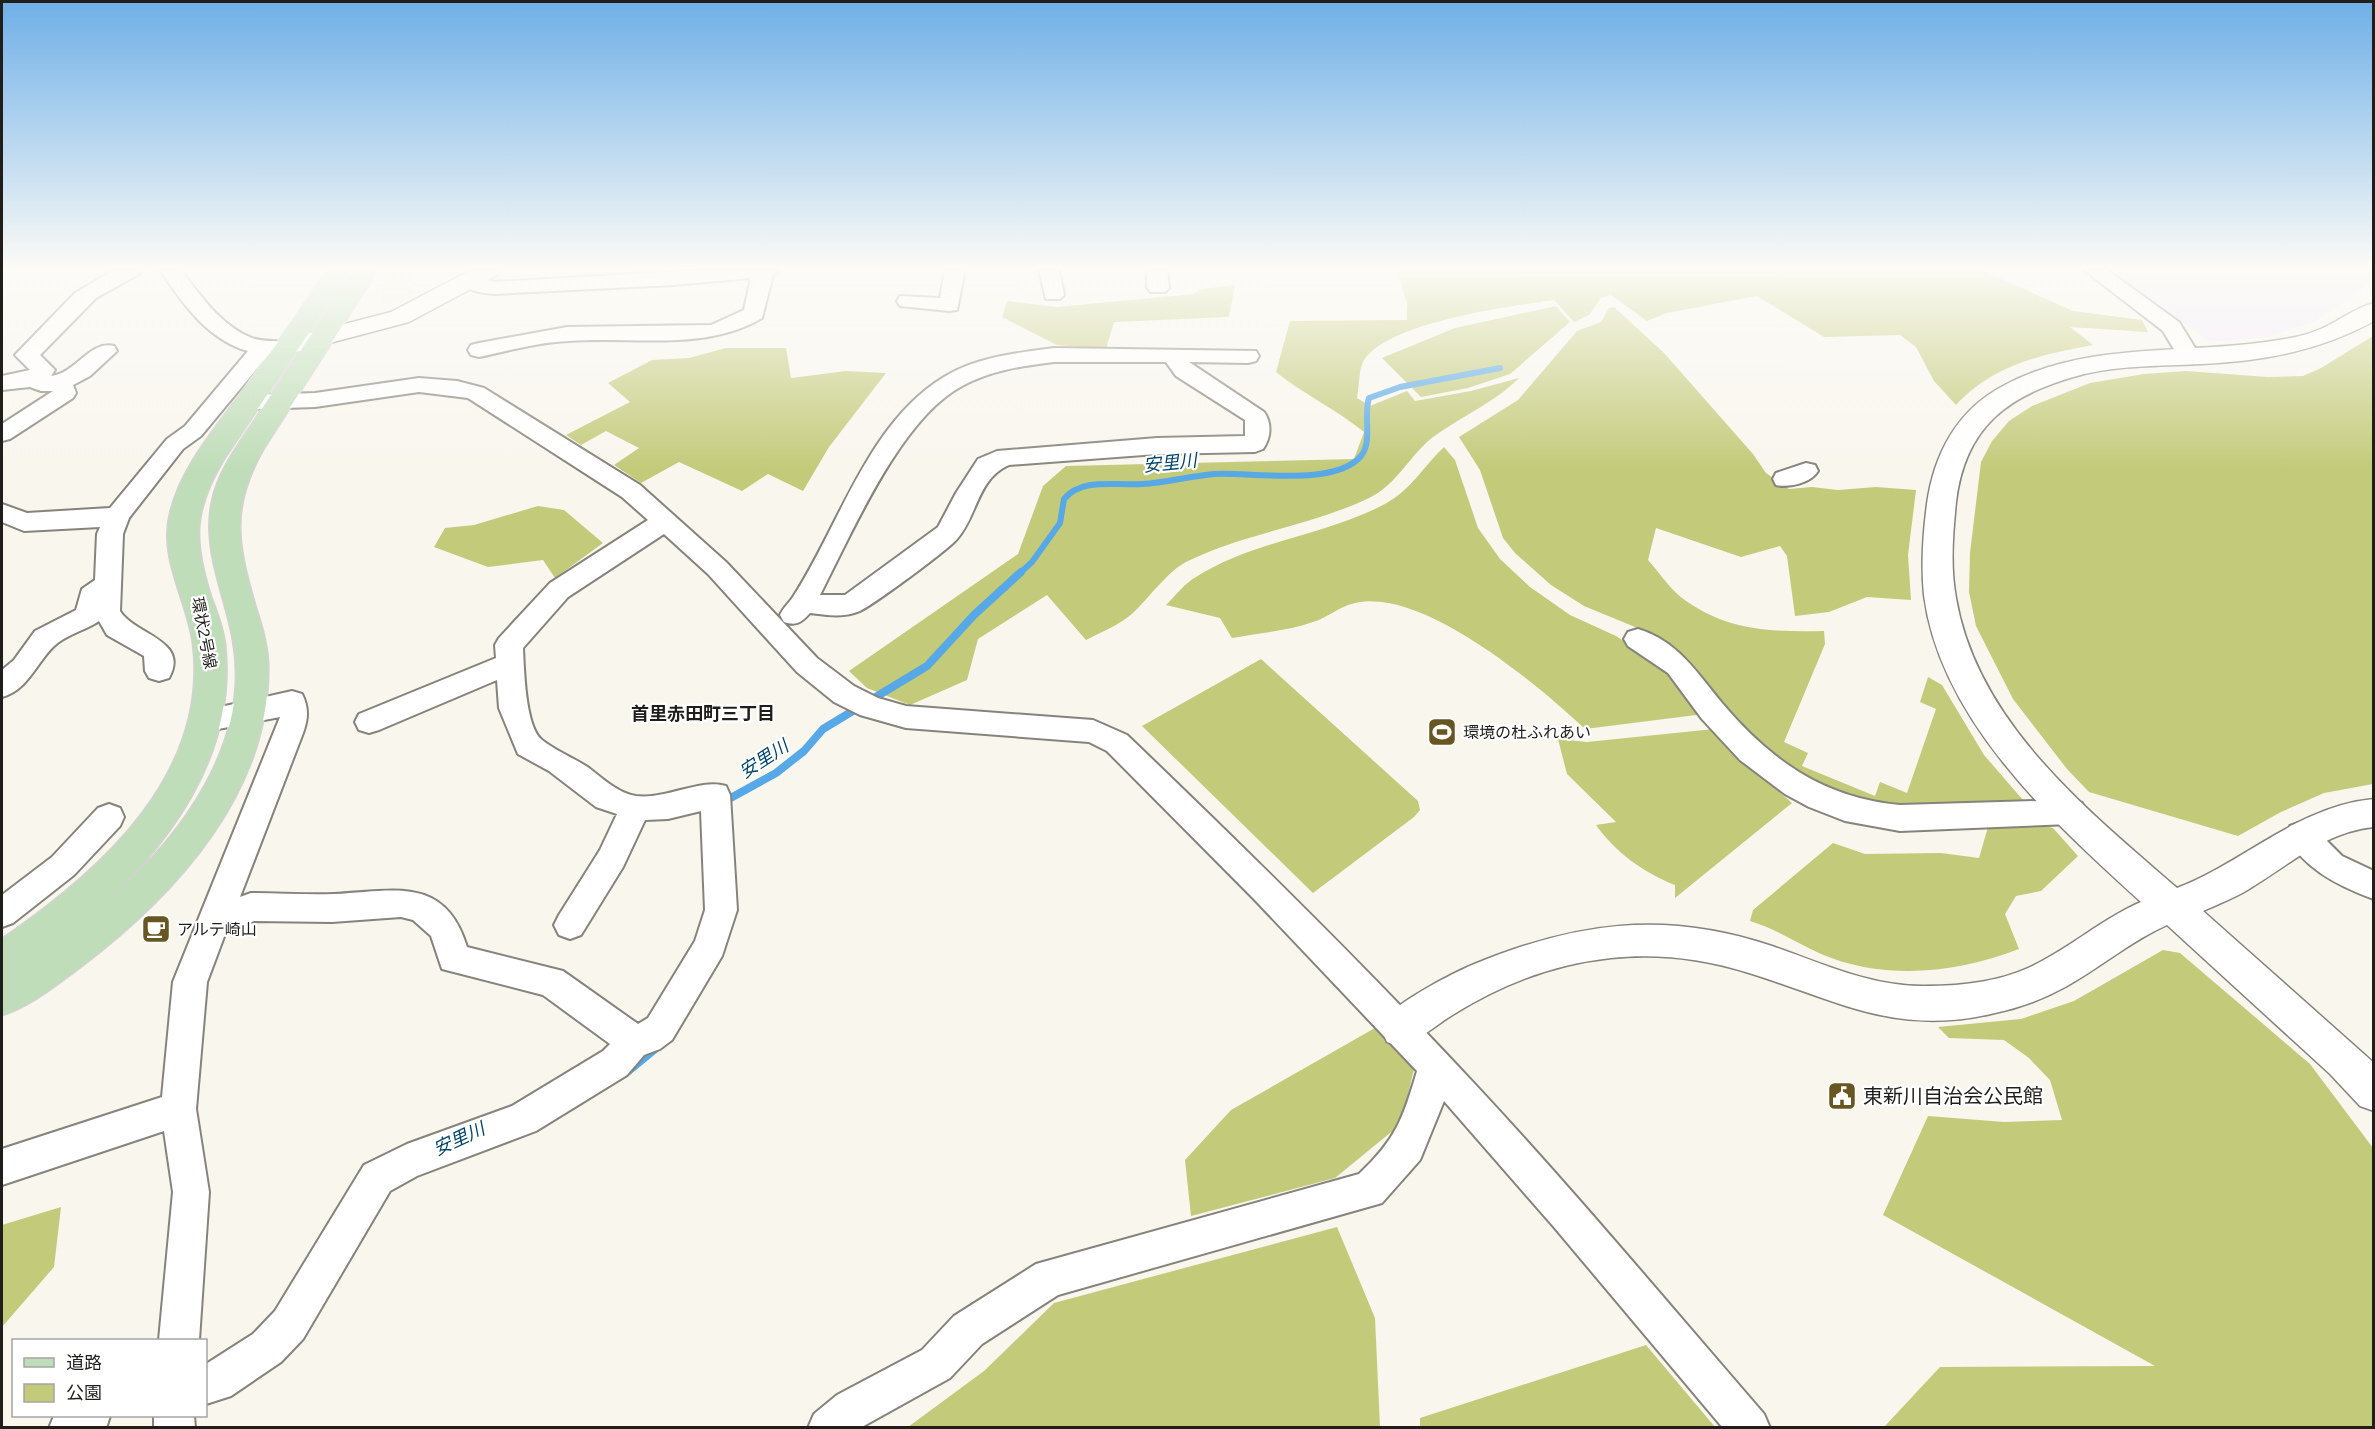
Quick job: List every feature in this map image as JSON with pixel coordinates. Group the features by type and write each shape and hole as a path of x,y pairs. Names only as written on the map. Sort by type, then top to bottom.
{"main road":[{"name":"環状2号線","path":"2,998 53,965 96,933 161,870 191,836 238,760 251,712 253,673 250,644 226,563 224,515 232,480 264,402 275,347 284,337"},
{"path":"264,402 323,337"},
{"name":"環状2号線","path":"2,960 36,938 72,908 141,841 181,786 197,754 208,720 212,680 208,642 185,553 183,524 189,501 202,472 264,402"}],"street":[{"path":"2,383 34,379 44,370 26,355 46,337"},
{"path":"235,337 242,342 275,347 321,337"},
{"path":"479,350 552,337"},
{"path":"2177,337 2189,356"},
{"path":"2324,337 2286,349 2231,356 2140,358 2077,367 2050,375 1993,402 1962,434 1946,471 1938,552 1941,606 1969,680 1995,726 2028,768 2172,907 2344,1061 2373,1092"},
{"path":"159,671 157,651 117,628 111,622 107,612 110,534 118,515 175,444 193,431 275,347"},
{"path":"34,379 41,384 61,382 82,371 106,351"},
{"path":"803,603 838,606 852,604 948,533 968,493 987,465 1005,457 1157,446 1255,444 1258,432 1256,417 1184,371 1173,356"},
{"path":"775,630 791,618 803,603 848,516 892,443 916,411 953,381 1005,361 1028,357 1248,356"},
{"path":"2,434 65,393 61,382"},
{"path":"264,402 324,399 417,384 443,385 466,390 622,486 666,521 717,568 807,665 837,689 870,707 906,717 1093,731 1117,743 1233,855 1401,1029 1505,1143 1750,1428"},
{"path":"2,538 13,517 98,519 118,515"},
{"path":"207,1384 217,1382 267,1348 289,1325 377,1178 407,1162 523,1119 615,1063 634,1041 648,1038 660,1029 710,946 721,910 715,795 668,807 635,808 607,798 559,763 528,746 513,708 509,645 559,590 666,521"},
{"path":"2,686 24,667 45,638 89,615 91,596 108,584"},
{"path":"1638,639 1681,669 1713,712 1767,767 1802,790 1844,808 1874,818 2071,812"},
{"path":"369,722 511,663"},
{"path":"179,1339 191,1192 178,1109 190,982 294,717 292,702 208,720"},
{"path":"570,925 612,858 635,808"},
{"path":"1401,1029 1427,1008 1483,976 1525,959 1587,945 1633,939 1678,940 1720,947 1834,987 1905,1003 1947,1004 1998,996 2042,980 2136,922 2231,881 2301,835 2342,818 2373,813"},
{"path":"2,913 63,866 109,817"},
{"path":"2301,835 2331,865 2373,886"},
{"path":"212,925 251,907 332,908 401,903 422,908 444,928 454,959 551,982 634,1041"},
{"path":"828,1428 852,1409 936,1364 968,1330 1050,1278 1369,1190 1396,1165 1413,1141 1435,1067"},
{"path":"2,1167 178,1109"},
{"path":"69,1428 88,1417"}],"shaded area":[{"path":"2204,337 2262,337 2211,342"}],"green space":[{"path":"1041,337 1110,337 1106,349 1057,345"},
{"path":"1286,337 1395,337 1376,348 1363,362 1357,398 1370,406 1407,391 1415,401 1471,391 1519,378 1488,402 1433,437 1389,484 1371,497 1325,515 1208,552 1186,562 1172,572 1128,617 1086,640 1047,595 978,639 967,680 910,705 867,688 849,671 1018,554 1043,486 1066,466 1354,459 1364,432 1276,372"},
{"path":"1434,337 1553,337 1510,374 1468,388 1421,397 1382,358"},
{"path":"1572,337 1646,337 1664,353 1753,454 1766,473 1789,489 1812,487 1838,490 1876,487 1916,490 1908,555 1911,600 1867,597 1829,612 1795,616 1787,556 1780,546 1741,557 1656,528 1648,560 1677,594 1715,617 1767,630 1824,631 1825,644 1784,742 1808,753 1802,766 1875,796 1880,782 1907,793 1936,709 1920,702 1928,677 1942,685 1984,755 2029,807 1864,810 1777,767 1670,648 1635,627 1584,606 1551,585 1515,553 1503,538 1480,470 1459,437 1518,400"},
{"path":"1902,337 2082,337 2093,345 2019,363 1986,380 1956,405 1934,381 1916,347"},
{"path":"2373,337 2373,784 2324,793 2281,812 2238,836 2089,792 2067,769 2013,699 1976,626 1969,592 1970,553 1981,462 1992,441 2009,421 2032,406 2090,383 2144,374 2186,371 2268,377 2303,376 2321,368"},
{"path":"726,348 786,348 791,378 846,371 886,373 829,447 803,491 768,474 742,491 679,462 641,483 614,465 639,448 606,431 581,445 566,435 630,402 608,383 652,360 689,358"},
{"path":"1444,447 1455,460 1478,528 1500,559 1530,587 1570,615 1616,636 1657,662 1680,683 1704,714 1585,729 1539,688 1478,644 1445,624 1413,610 1382,602 1355,603 1303,625 1232,638 1220,618 1166,605 1184,586 1218,565 1265,546 1338,524 1385,504 1403,492"},
{"path":"538,506 564,510 603,543 555,578 543,560 488,567 434,547 445,528 474,525"},
{"path":"1261,659 1418,801 1420,810 1414,817 1313,893 1142,726"},
{"path":"1714,729 1732,751 1792,803 1675,898 1675,885 1631,861 1596,825 1616,822 1567,774 1558,739 1587,742"},
{"path":"2039,824 2053,828 2078,856 2041,891 2016,896 2005,914 2019,949 1996,957 1971,964 1921,971 1870,968 1845,963 1821,954 1778,932 1750,921 1753,910 1833,843 1865,854 1941,853 1979,858 1988,827"},
{"path":"2163,950 2180,953 2310,1064 2373,1148 2373,1427 1884,1427 1940,1367 2155,1366 1883,1215 1928,1116 2004,1122 2062,1120 2050,1080 2029,1058 2004,1040 1949,1038 1938,1027 2021,1019 2074,1001"},
{"path":"1375,1028 1414,1069 1401,1124 1335,1178 1191,1216 1185,1160 1231,1110"},
{"path":"61,1207 54,1267 2,1327 2,1225"},
{"path":"1337,1227 1375,1318 1380,1427 908,1427 984,1371 1054,1303"},
{"path":"1646,1345 1715,1427 1420,1427 1420,1418"}],"waterway":[{"name":"安里川","path":"1020,573 1032,562 1060,523 1064,499 1071,492 1080,488 1100,484 1151,483 1214,474 1292,476 1332,472 1349,466 1365,450 1369,398 1400,387 1500,368"},
{"name":"安里川","path":"727,804 727,800 776,773 804,751 823,729 927,666 974,615 1021,572"},
{"name":"安里川","path":"627,1071 655,1048"}],"place":[{"name":"環境の杜ふれあい","path":"1442,732"},
{"name":"アルテ崎山","path":"156,929"},
{"name":"東新川自治会公民館","path":"1842,1096"}],"district":[{"name":"首里赤田町三丁目","path":"703,714"}]}
